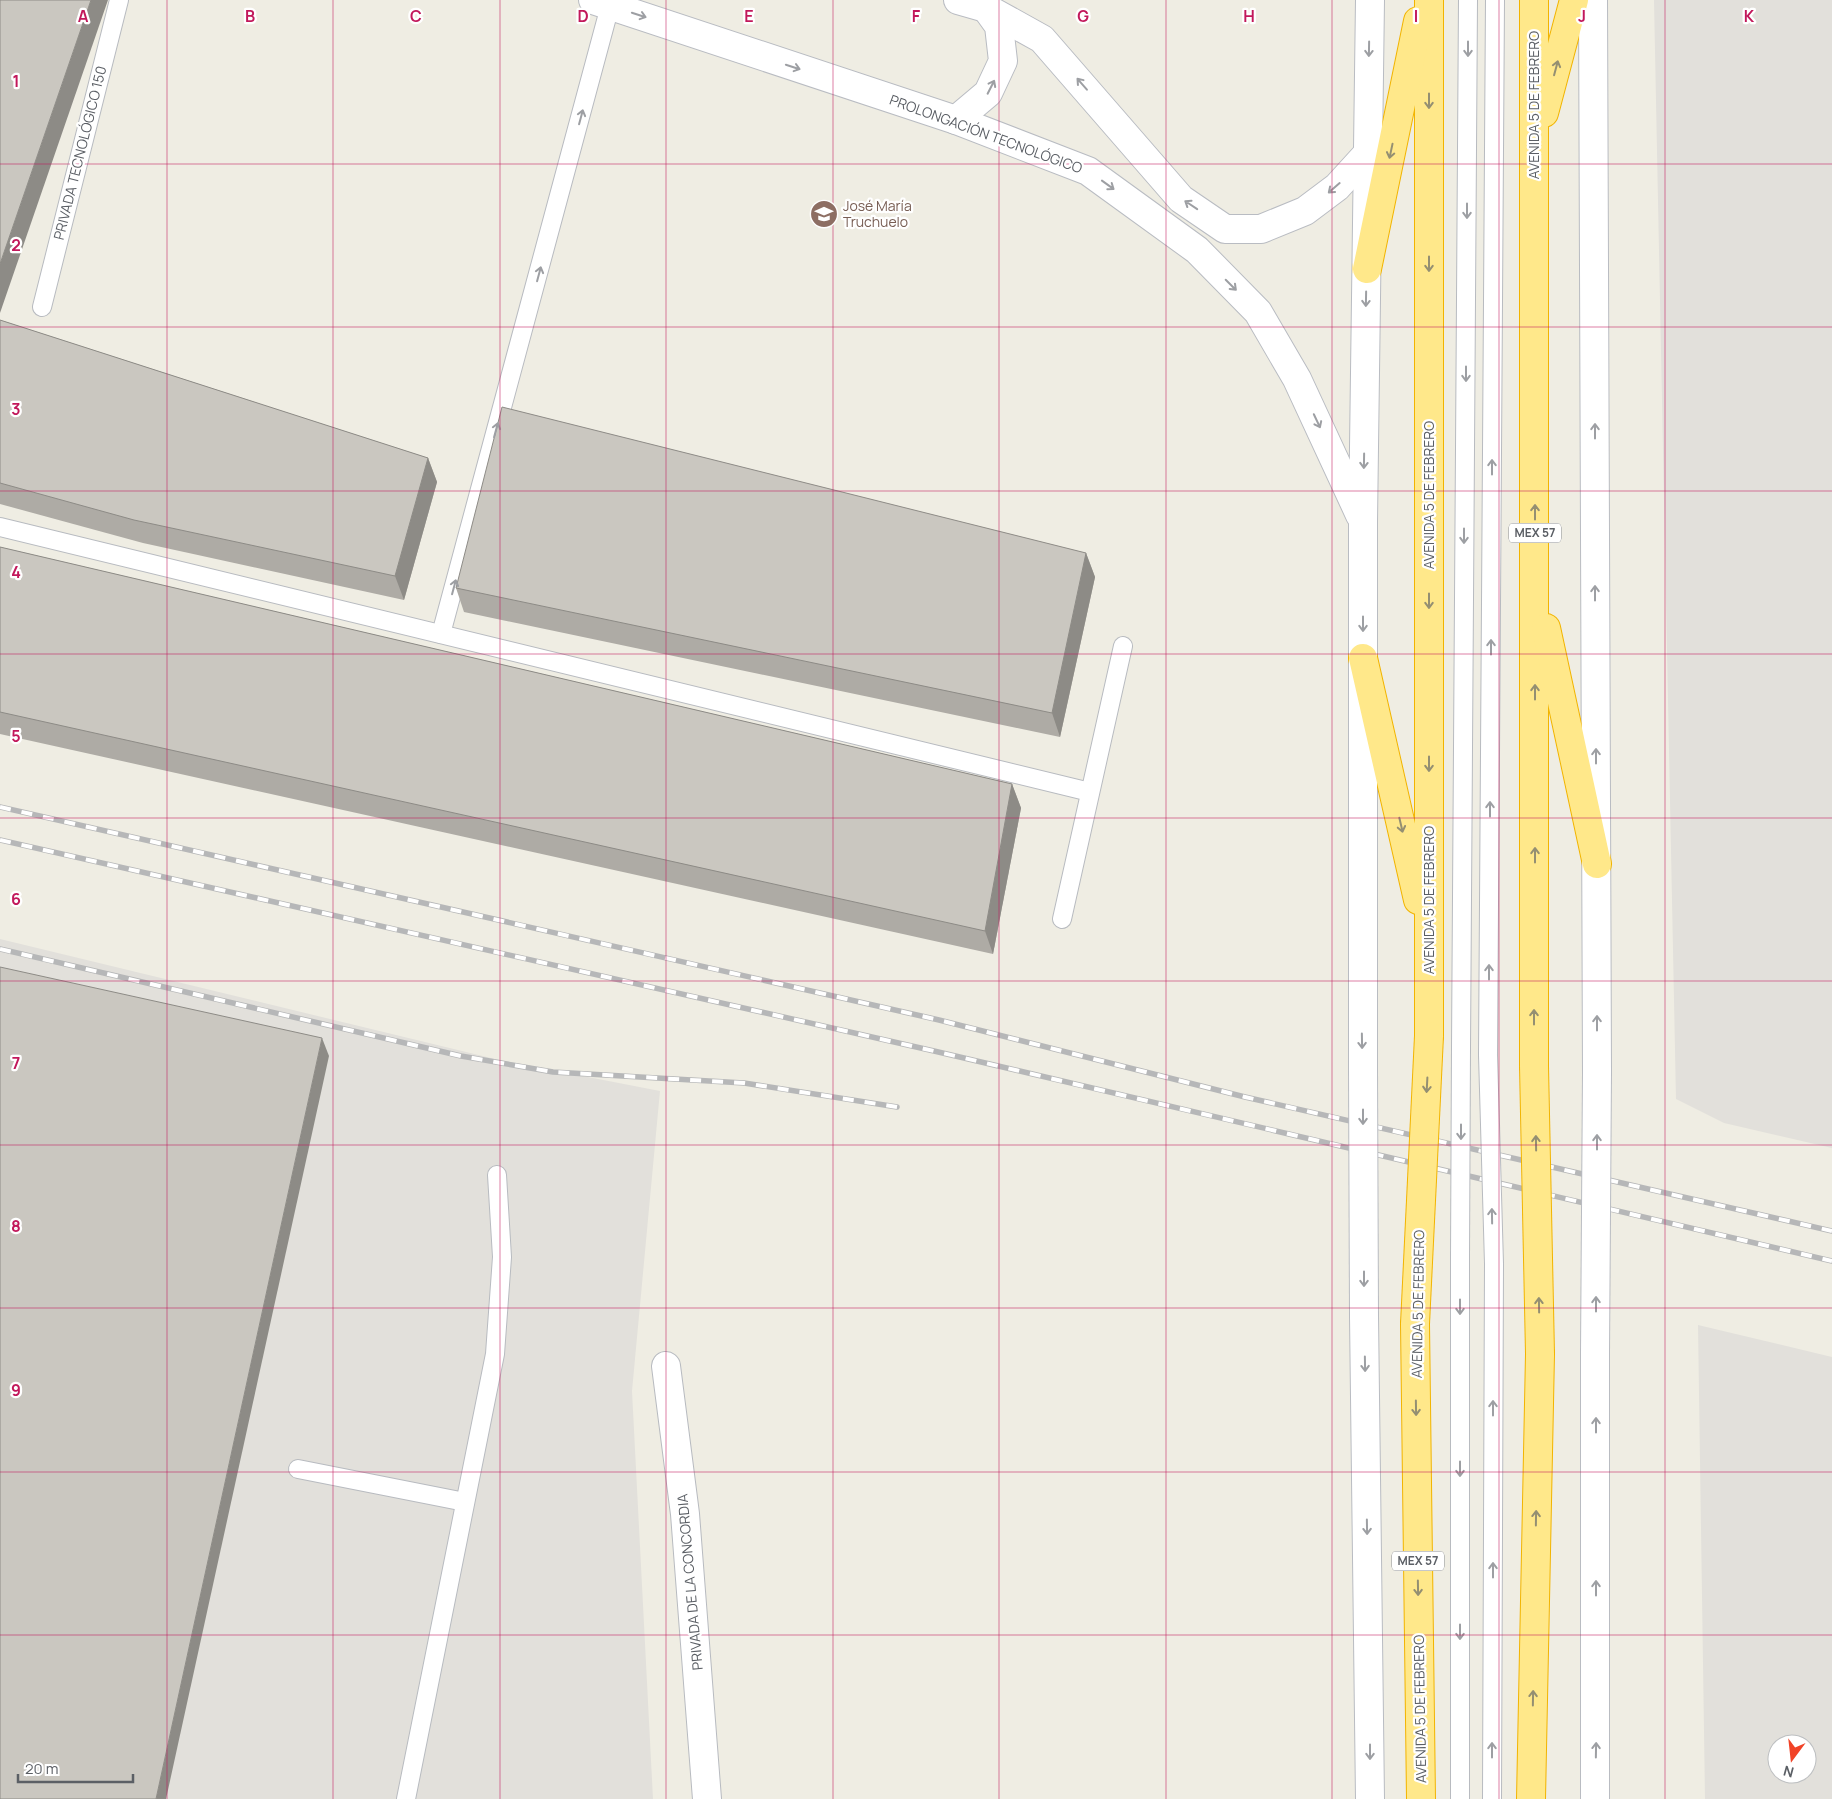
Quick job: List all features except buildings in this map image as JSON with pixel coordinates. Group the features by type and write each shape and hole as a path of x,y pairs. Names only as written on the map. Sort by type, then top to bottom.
{"highway":[{"path":"1367,269 1422,0"},
{"name":"AVENIDA 5 DE FEBRERO","path":"1421,1799 1415,1324 1429,1036 1429,0"},
{"name":"AVENIDA 5 DE FEBRERO","path":"1531,1799 1540,1354 1534,1066 1534,0"},
{"path":"1534,149 1574,0"},
{"path":"1535,574 1597,864"},
{"path":"1363,658 1429,949"}],"main road":[{"path":"958,0 986,8 1042,39 1182,198 1226,229 1261,229 1305,211 1336,187 1368,153"},
{"path":"1370,0 1361,1014 1370,1799"},
{"path":"1593,0 1597,864 1595,1799"},
{"name":"PROLONGACIÓN TECNOLÓGICO","path":"602,3 956,120 1088,171 1197,250 1258,312 1297,378 1364,522"},
{"path":"956,120 988,93 1003,61 998,26 986,8"},
{"name":"PRIVADA DE LA CONCORDIA","path":"666,1366 685,1514 708,1799"}],"lane":[{"name":"PRIVADA TECNOLÓGICO 150","path":"42,307 119,0"},
{"path":"1460,1799 1460,1258 1468,0"},
{"path":"1492,1799 1494,1264 1488,1055 1495,0"},
{"path":"441,634 602,3"},
{"path":"0,527 1090,792"},
{"path":"1062,919 1123,646"},
{"path":"406,1799 495,1354 502,1257 497,1175"},
{"path":"298,1469 465,1502"}],"shaded area":[{"path":"1654,0 1832,0 1832,1148 1724,1123 1676,1099"},
{"path":"0,939 495,1059 660,1091 632,1391 653,1799 0,1799"},
{"path":"1698,1325 1832,1357 1832,1799 1705,1799"}],"railway":[{"path":"0,807 939,1020 1245,1097 1832,1231"},
{"path":"0,840 934,1051 1832,1261"},
{"path":"0,949 461,1056 553,1072 744,1083 897,1107"}],"place":[{"name":"José María Truchuelo","path":"824,214"}]}
